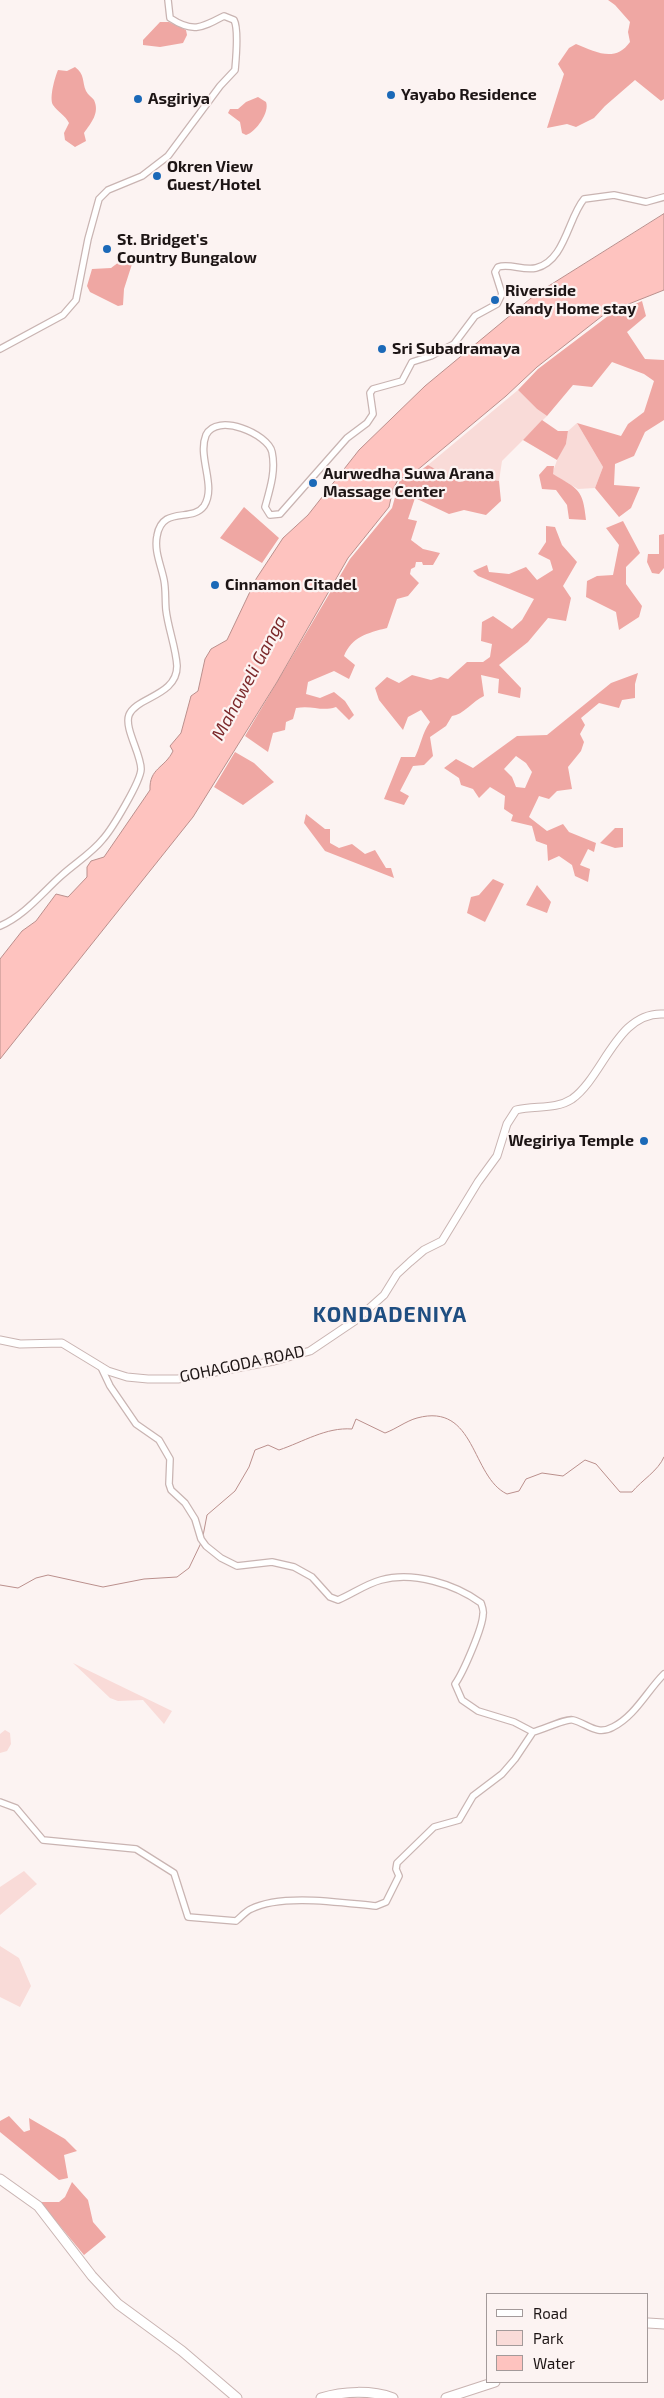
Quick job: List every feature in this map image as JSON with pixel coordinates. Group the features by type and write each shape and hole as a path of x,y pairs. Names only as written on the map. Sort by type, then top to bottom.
{"highway":[{"path":"0,2179 38,2206 92,2276 118,2304 237,2398"},
{"path":"649,2323 664,2324"},
{"path":"446,2398 491,2383"},
{"path":"321,2398 331,2395 376,2392 393,2398"}],"main road":[{"name":"GOHAGODA ROAD","path":"0,1340 20,1344 62,1343 115,1374 134,1378 178,1379 274,1361 314,1348 356,1320 384,1295 398,1274 410,1262 424,1250 442,1241 478,1182 497,1156 507,1124 516,1110 534,1106 557,1106 570,1100 593,1077 626,1031 645,1016 664,1014"}],"street":[{"path":"0,349 64,316 76,300 88,238 99,199 108,190 142,176 168,156 220,86 235,70 235,46 238,33 234,20 224,16 202,27 193,29 170,18 168,0"},
{"path":"0,926 26,910 103,839 136,782 141,770 137,746 129,726 129,716 134,708 156,696 172,682 177,667 166,610 164,582 156,546 157,533 164,520 171,516 196,512 204,506 208,493 203,459 206,436 211,429 219,424 234,425 248,431 267,444 272,450 273,471 265,507 270,515 280,514 347,438 368,423 373,414 370,393 373,389 402,381 412,362 431,356 454,344 475,316 497,304 502,294 496,272 498,266 504,265 522,269 538,268 547,262 565,240 578,205 584,199 614,195 646,202 664,197"},
{"path":"101,1367 110,1386 136,1424 159,1440 170,1459 169,1484 171,1490 185,1503 195,1519 201,1539 206,1546 221,1558 237,1566 272,1562 294,1567 312,1576 330,1597 338,1600 380,1580 401,1577 436,1582 466,1592 481,1603 484,1614 480,1632 471,1647 463,1674 455,1684 462,1700 478,1712 514,1722 533,1732 551,1728 562,1720 572,1719 594,1730 612,1728 633,1712 652,1686 664,1674"},
{"path":"0,1802 16,1808 43,1840 136,1849 174,1873 188,1917 236,1921 252,1908 281,1902 305,1900 376,1906 386,1902 399,1876 396,1869 397,1863 434,1827 459,1820 473,1796 502,1774 515,1759 533,1732"}],"green space":[{"path":"518,390 547,416 502,461 499,481 480,478 459,482 428,465"},
{"path":"577,423 603,467 595,488 578,489 552,474 560,452 566,444 568,431"},
{"path":"73,1663 172,1711 164,1724 143,1700 118,1701 110,1698"},
{"path":"5,1730 10,1733 11,1744 7,1751 0,1753 0,1734"},
{"path":"24,1871 37,1884 0,1915 0,1887"},
{"path":"0,1946 19,1958 31,1986 20,2007 0,1997"}],"shaded area":[{"path":"608,0 664,0 664,99 661,101 635,80 594,118 576,127 567,124 547,128 564,74 558,64 569,48 576,44 605,54 612,54 624,48 630,42 628,32 630,22"},
{"path":"160,22 169,22 186,30 187,35 183,43 160,47 143,45 143,40"},
{"path":"75,67 82,75 86,91 94,100 96,109 94,118 84,133 86,141 75,147 65,140 64,133 69,123 53,105 52,93 58,70 67,71"},
{"path":"258,97 266,102 266,111 258,126 246,135 242,133 240,122 228,113 230,109 238,109 246,102"},
{"path":"123,259 130,261 132,264 124,289 123,305 118,306 90,292 87,286 92,269 111,268"},
{"path":"642,301 646,316 627,332 645,359 664,360 664,420 645,432 634,456 615,464 614,485 640,487 631,508 619,517 595,488 603,467 577,423 621,436 628,424 644,412 654,381 644,374 612,362 592,387 573,385 547,416 518,390 538,369 608,316"},
{"path":"542,420 558,431 568,431 566,444 557,460 523,440"},
{"path":"428,465 459,482 480,478 499,481 501,501 486,515 464,510 449,514 415,498 408,519 417,521 411,540 423,549 440,553 433,565 423,565 422,562 416,562 415,567 411,569 410,574 419,583 408,596 397,599 387,628 361,637 351,644 344,656 355,665 349,679 334,671 308,682 306,694 320,698 334,692 345,701 354,715 349,720 336,707 326,709 296,708 293,719 286,722 285,730 273,733 268,752 245,736 350,559 392,508 400,479 410,478"},
{"path":"547,466 554,466 553,474 578,491 583,502 586,520 569,519 567,505 556,490 542,489 539,475"},
{"path":"244,507 279,538 262,563 220,538"},
{"path":"623,521 640,553 626,567 626,584 642,606 639,617 619,630 616,612 586,597 587,581 597,576 613,575 619,545 606,528"},
{"path":"546,526 555,527 562,545 577,562 563,586 571,598 566,621 548,618 528,642 499,665 521,688 520,698 498,693 499,679 481,675 484,696 460,713 452,716 446,726 430,737 433,756 424,765 413,766 400,791 409,796 404,805 384,799 401,757 415,757 430,722 421,710 408,717 403,730 379,700 375,688 387,677 399,683 412,675 431,680 440,677 448,679 467,662 483,662 490,657 492,644 481,641 482,622 493,616 512,629 522,620 534,599 478,576 473,571 487,565 489,572 509,574 526,567 537,580 553,570 550,560 538,554 546,542"},
{"path":"664,534 664,568 659,574 652,573 647,562 648,554 659,554 659,535"},
{"path":"638,673 635,684 635,698 622,700 619,708 599,703 581,718 585,725 580,734 584,742 581,751 568,767 572,789 557,791 549,799 539,796 529,817 547,831 563,824 569,832 596,843 594,852 588,849 580,865 590,869 588,882 575,876 572,865 559,856 548,861 547,845 536,841 532,826 511,821 513,815 504,809 505,796 490,787 479,798 473,789 461,785 459,778 444,768 456,759 473,768 517,736 547,735 611,683","holes":["516,756 526,763 532,772 525,788 516,787 512,777 504,769"]},
{"path":"235,752 254,763 274,782 243,805 214,787"},
{"path":"306,814 325,829 330,829 330,843 339,848 352,844 365,854 375,850 386,868 391,868 394,878 325,851 304,823"},
{"path":"615,828 623,828 623,847 615,848 600,843"},
{"path":"493,879 504,884 485,922 467,913 471,897 479,895"},
{"path":"537,885 551,902 547,913 526,905"},
{"path":"9,2116 24,2132 30,2130 29,2118 65,2139 77,2151 64,2155 68,2178 59,2180 0,2132 0,2121"},
{"path":"72,2182 88,2200 93,2222 106,2237 84,2255 40,2202 59,2202 65,2197"}],"water":[{"name":"Mahaweli Ganga","path":"664,214 664,290 606,313 537,367 506,396 409,477 399,478 393,489 389,507 348,558 277,682 193,817 0,1059 0,959 22,931 36,921 56,894 68,897 87,877 87,867 91,861 104,857 150,790 152,777 170,757 173,751 170,746 181,733 191,696 198,691 205,659 211,649 227,640 256,579 283,538 308,515 359,450 425,386 536,294"}],"waterway":[{"path":"203,1536 207,1515 235,1491 249,1467 255,1450 268,1445 279,1450 333,1430 352,1429 356,1419 385,1433 417,1418 436,1416 451,1421 462,1431 471,1444 486,1473 495,1485 507,1494 519,1491 526,1479 542,1473 563,1476 585,1460 596,1464 620,1492 632,1492 654,1471 664,1457"},
{"path":"0,1585 18,1588 36,1578 48,1575 103,1587 144,1579 177,1577 189,1568 201,1543"}],"place":[{"name":"Yayabo Residence","path":"391,95"},
{"name":"Asgiriya","path":"138,99"},
{"name":"Okren View Guest/Hotel","path":"157,176"},
{"name":"St. Bridget's Country Bungalow","path":"107,249"},
{"name":"Riverside Kandy Home stay","path":"495,300"},
{"name":"Sri Subadramaya","path":"382,349"},
{"name":"Aurwedha Suwa Arana Massage Center","path":"313,483"},
{"name":"Cinnamon Citadel","path":"215,585"},
{"name":"Wegiriya Temple","path":"644,1141"}],"district":[{"name":"KONDADENIYA","path":"390,1315"}]}
